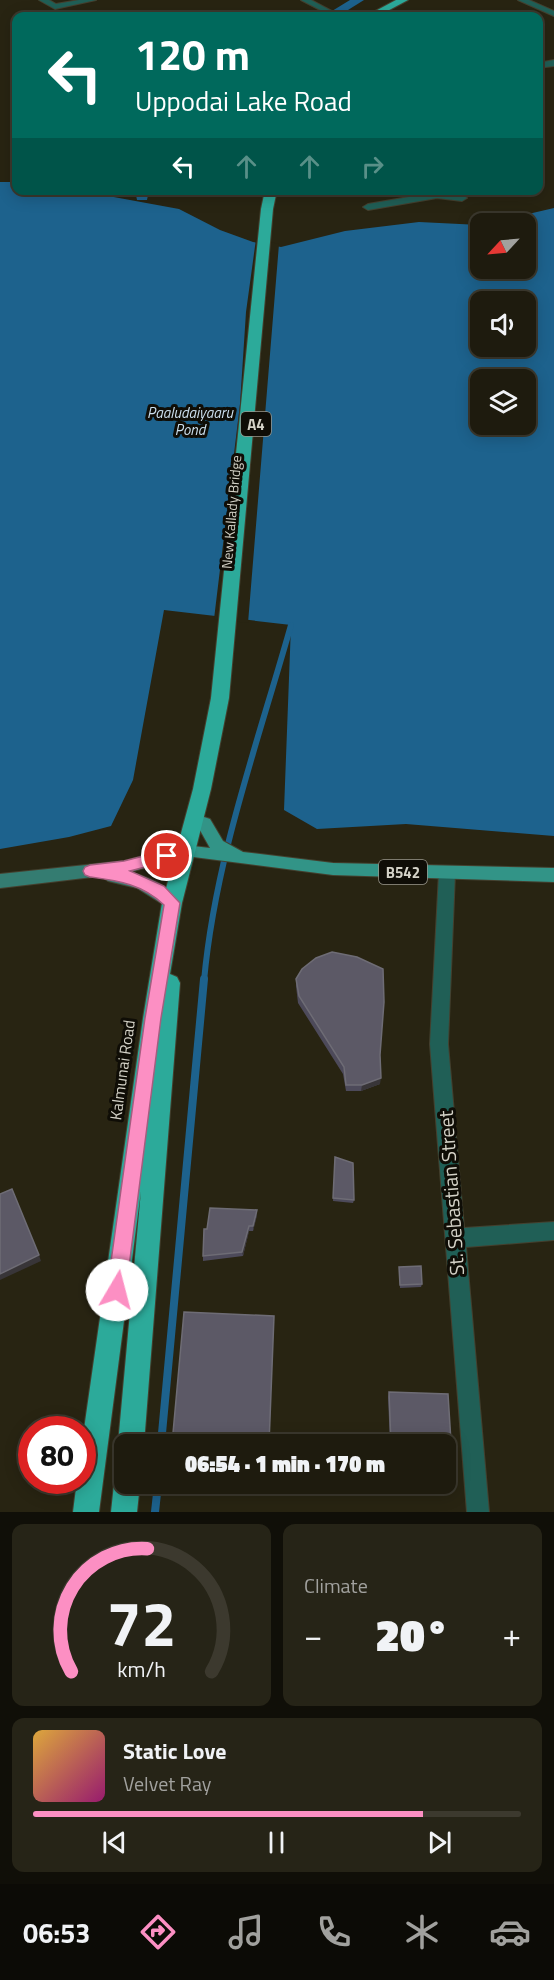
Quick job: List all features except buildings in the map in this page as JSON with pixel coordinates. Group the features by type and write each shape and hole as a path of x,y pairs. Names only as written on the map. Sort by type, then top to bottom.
{"highway":[{"path":"379,12 403,0"},
{"path":"390,12 413,0"},
{"name":"A4","path":"271,195 271,209"},
{"name":"A4","path":"271,209 278,195"},
{"name":"New Kallady Bridge","path":"231,639 271,209"},
{"name":"Kalmunai Road","path":"86,1512 152,1030 172,903 190,852 204,823 220,753 231,639"},
{"name":"Kalmunai Road","path":"132,1434 170,984 201,789 231,639"},
{"path":"124,1512 126,1494"}],"main road":[{"name":"B542","path":"204,823 218,844 253,861"},
{"name":"B542","path":"190,852 333,869 554,875"}],"street":[{"path":"44,0 55,7 92,0"},
{"path":"305,0 329,12"},
{"path":"522,0 554,14"},
{"path":"368,207 426,195"},
{"path":"446,195 462,198"},
{"path":"0,881 124,867 190,852"},
{"path":"90,871 128,877 146,883 159,890 172,903"},
{"name":"St. Sebastian Street","path":"447,873 440,1044 478,1512"},
{"path":"454,1238 554,1231"}],"water":[{"name":"Paaludaiyaaru Pond","path":"0,182 12,182 12,195 103,195 179,209 220,230 253,242 281,247 345,231 419,222 470,225 470,279 536,279 536,213 533,213 554,208 554,836 406,824 317,829 284,810 291,625 164,610 133,780 111,826 69,837 0,849"}],"pier":[{"path":"256,239 279,244 248,623 214,619 240,404 246,312"}],"waterway":[{"path":"338,12 358,0"},
{"path":"204,981 210,935 228,846 291,625"},
{"path":"162,1434 204,979"},
{"path":"155,1512 157,1494"}],"route":[{"path":"117,1290 153,1018 172,903 159,890 146,883 128,877 90,871 124,867 167,856"}]}
